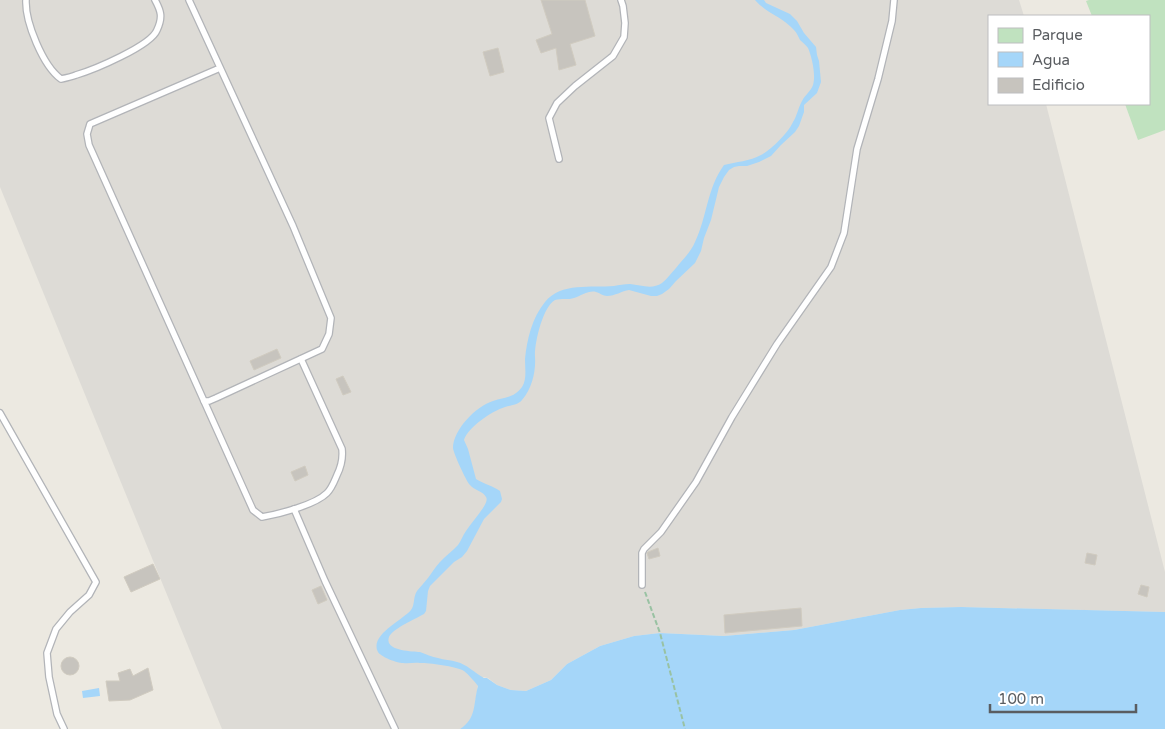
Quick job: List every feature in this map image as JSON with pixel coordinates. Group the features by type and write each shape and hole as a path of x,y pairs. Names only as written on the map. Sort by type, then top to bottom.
{"lane":[{"path":"26,0 26,10 43,58 54,74 61,79 98,67 128,53 146,41 157,31 161,12 155,0"},
{"path":"189,0 293,226 331,318 329,334 322,349 216,398 204,401"},
{"path":"559,159 549,118 557,103 613,56 624,37 625,23 623,6 620,0"},
{"path":"642,585 642,553 661,532 696,482 732,417 777,344 831,267 844,233 857,149 878,79 892,21 894,0"},
{"path":"220,68 90,124 87,134 89,145 253,510 262,517 294,509 327,493 332,487 343,457 342,449 301,359"},
{"path":"0,413 96,582 89,595 70,612 56,629 47,653 57,714 64,729"},
{"path":"294,509 324,581 395,729"}],"path":[{"path":"642,585 660,633 685,729"}],"shaded area":[{"path":"0,0 1019,0 1024,15 988,15 988,105 1046,105 1165,572 1165,612 961,607 921,608 900,610 794,630 724,636 660,633 634,636 600,646 567,664 551,680 526,691 511,690 483,677 478,685 474,711 468,724 460,729 222,729 0,187"}],"green space":[{"path":"1165,0 1165,130 1138,140 1125,105 1150,105 1150,15 1092,15 1086,1"}],"water":[{"path":"755,0 764,0 766,3 790,14 816,47 821,82 817,93 804,105 804,112 799,126 771,156 747,166 734,167 729,170 719,187 711,220 695,263 669,289 657,296 629,290 607,296 591,292 572,299 555,300 551,304 540,326 535,351 534,374 525,396 518,403 500,409 481,420 470,430 464,440 476,479 500,491 501,502 484,519 462,557 454,562 430,586 424,614 391,634 389,642 395,648 405,651 420,652 455,661 497,685 511,690 526,691 551,680 567,664 600,646 634,636 660,633 724,636 794,630 900,610 921,608 961,607 1165,612 1165,729 460,729 472,715 478,686 468,674 460,669 442,665 397,662 386,658 378,652 378,640 382,634 411,610 417,591 438,564 458,545 487,500 485,495 470,485 463,473 453,448 454,441 461,427 473,413 486,404 512,395 519,391 524,384 527,344 533,322 540,308 559,291 577,287 628,284 650,287 662,283 693,246 714,183 724,165 761,155 770,149 791,126 802,101 813,85 814,71 811,56 808,48 790,26"},
{"path":"99,688 100,696 83,698 82,691"}],"building":[{"path":"541,0 585,0 595,36 570,44 576,65 559,70 556,48 541,53 536,40 552,34"},
{"path":"498,48 504,72 490,76 483,52"},
{"path":"277,349 281,358 254,370 250,361"},
{"path":"343,376 351,392 343,395 336,379"},
{"path":"305,466 308,475 295,481 291,472"},
{"path":"658,548 660,556 649,559 647,553"},
{"path":"1087,553 1097,555 1095,565 1085,563"},
{"path":"153,564 160,579 131,592 124,577"},
{"path":"1141,585 1149,587 1147,597 1138,594"},
{"path":"321,586 327,600 318,604 312,590"},
{"path":"801,608 802,626 725,633 724,615"},
{"path":"70,657 76,660 79,666 76,672 70,675 64,672 61,666 64,660"},
{"path":"148,668 153,690 130,700 109,701 106,681 120,681 118,673 130,669 133,676"}]}
